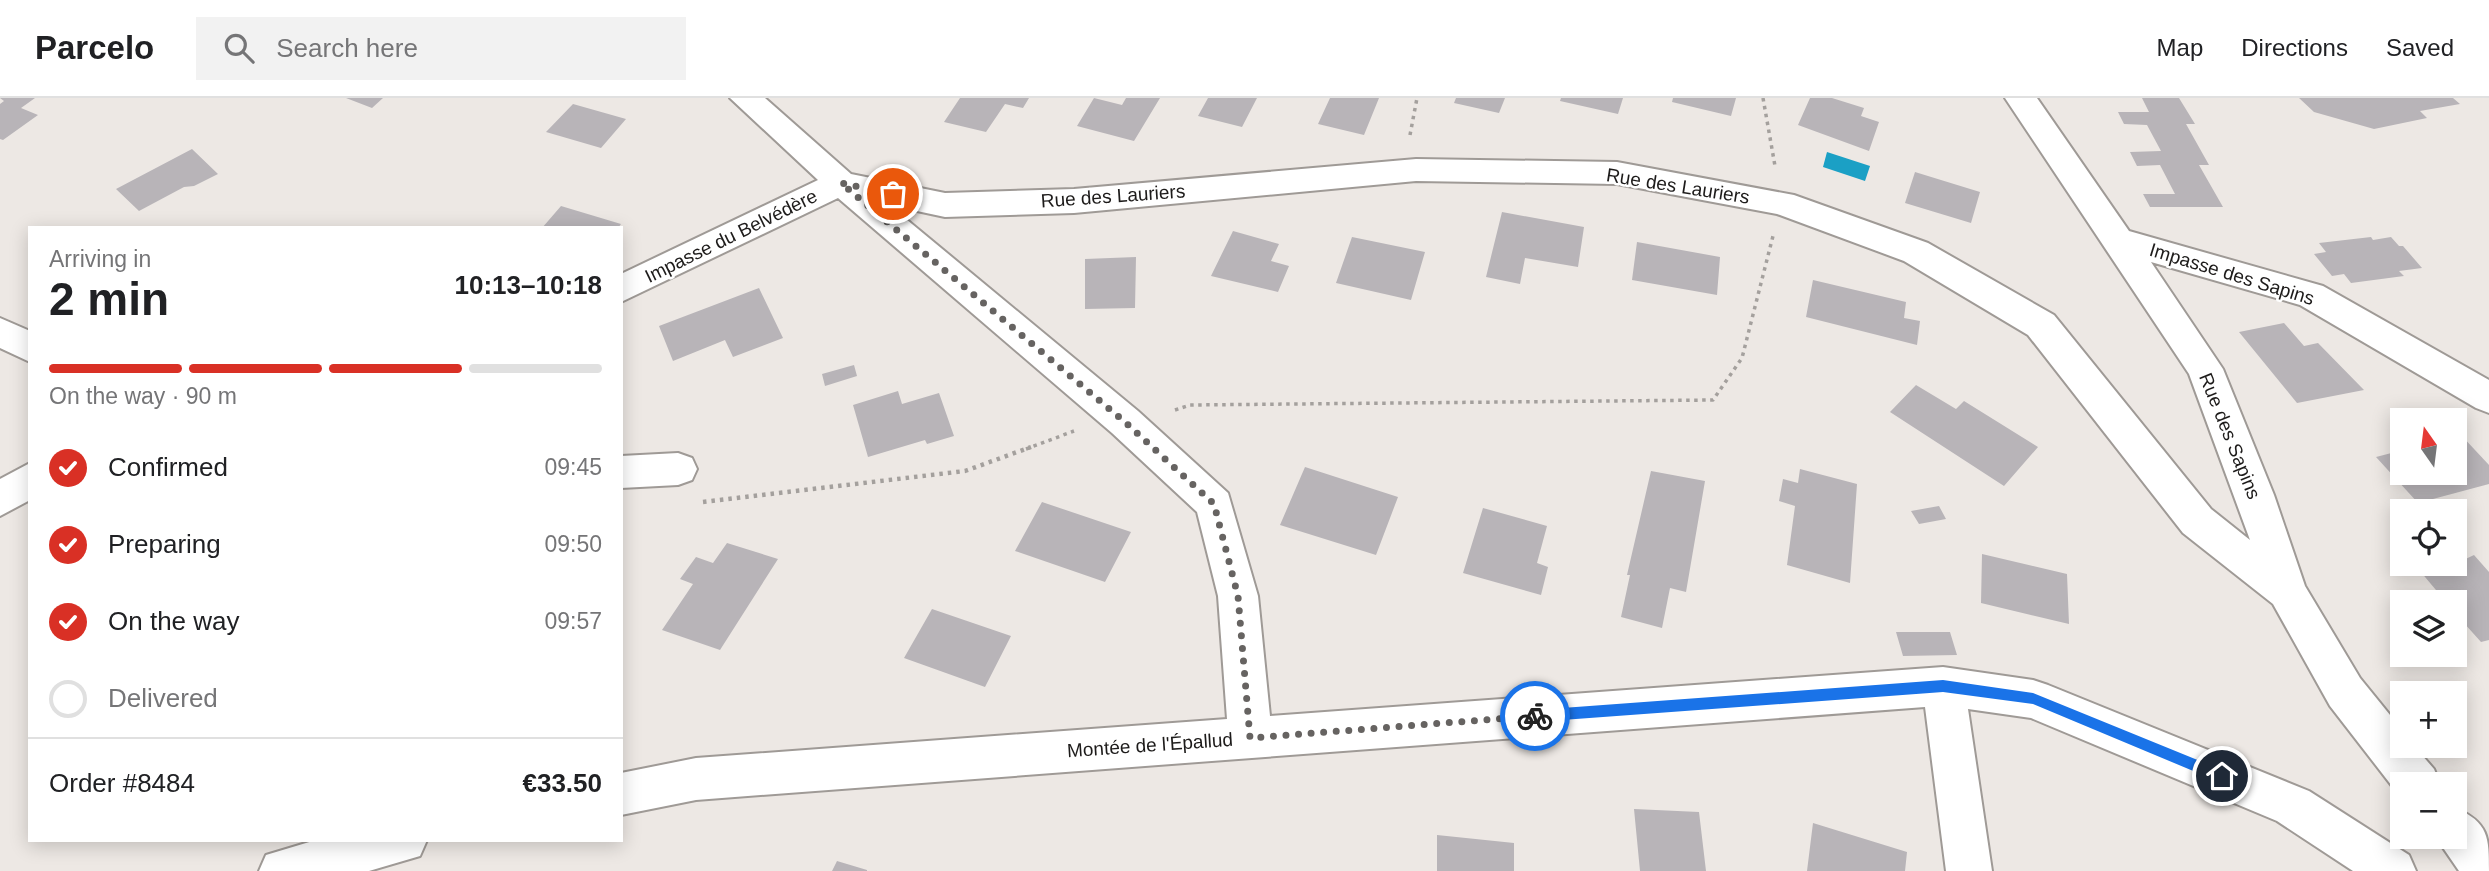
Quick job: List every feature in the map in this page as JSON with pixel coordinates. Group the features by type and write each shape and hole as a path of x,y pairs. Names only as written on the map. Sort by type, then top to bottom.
{"street":[{"path":"746,98 841,183 1125,422 1214,504 1238,596 1250,738"},
{"name":"Rue des Sapins","path":"2021,98 2205,369 2255,495 2287,592 2346,692 2409,772"},
{"name":"Rue des Lauriers","path":"841,183 945,205 1074,201 1416,170 1604,173 1782,203 1916,252 2041,324 2197,522 2287,592"},
{"name":"Impasse du Belvédère","path":"623,288 841,183"},
{"name":"Impasse des Sapins","path":"2118,240 2311,295 2489,398"},
{"path":"0,332 28,347"},
{"path":"623,472 678,469"},
{"path":"0,500 28,480"},
{"path":"1943,686 1969,871"},
{"name":"Montée de l'Épallud","path":"623,794 696,779 1943,686 2033,699 2083,719 2293,806 2393,871"},
{"path":"282,871 396,842"},
{"path":"2467,845 2488,871"}],"path":[{"path":"1166,414 1190,405 1713,400 1742,358 1782,203 1763,98"},
{"path":"694,502 965,471 1087,426"}],"water":[{"path":"1827,152 1870,166 1865,181 1823,167"}],"building":[{"path":"0,98 35,98 21,108 38,115 3,140 0,139 0,104 4,101"},
{"path":"346,98 383,98 372,108"},
{"path":"960,98 1029,98 1023,108 1005,104 986,132 944,122"},
{"path":"1094,98 1122,105 1126,98 1160,98 1134,141 1077,126"},
{"path":"1208,98 1257,98 1242,127 1198,116"},
{"path":"1330,98 1379,98 1364,135 1318,124"},
{"path":"1456,98 1505,98 1499,113 1454,103"},
{"path":"1561,98 1623,98 1618,114 1560,101"},
{"path":"1673,98 1736,98 1731,116 1672,102"},
{"path":"1810,98 1832,98 1864,108 1861,116 1879,122 1869,151 1798,125"},
{"path":"2142,98 2179,98 2195,124 2186,124 2209,165 2199,165 2223,207 2150,207 2143,194 2175,194 2160,165 2137,166 2130,152 2161,151 2147,125 2124,124 2118,112 2149,112"},
{"path":"2299,98 2453,98 2460,104 2420,111 2427,118 2374,129 2314,112"},
{"path":"573,104 626,119 601,148 546,132"},
{"path":"192,149 218,174 194,186 184,187 139,211 116,189"},
{"path":"1915,172 1980,192 1971,223 1905,203"},
{"path":"561,206 621,224 620,226 544,226"},
{"path":"1502,212 1584,227 1578,267 1525,258 1520,284 1486,277"},
{"path":"1233,231 1279,244 1271,261 1289,266 1278,292 1211,276"},
{"path":"1352,237 1425,252 1411,300 1336,283"},
{"path":"2371,237 2373,240 2391,237 2399,246 2403,246 2422,268 2399,271 2404,276 2351,283 2344,274 2332,276 2314,254 2326,252 2319,243"},
{"path":"1637,242 1720,257 1717,295 1632,280"},
{"path":"1136,257 1135,308 1085,309 1085,259"},
{"path":"1813,280 1906,302 1904,318 1920,321 1917,345 1806,317"},
{"path":"759,288 783,338 733,357 725,340 673,361 659,326"},
{"path":"2284,323 2304,346 2318,343 2364,390 2297,403 2239,332"},
{"path":"854,365 857,376 825,386 822,374"},
{"path":"1916,385 1956,409 1964,401 2038,447 2004,486 1890,412"},
{"path":"898,391 902,404 939,393 954,436 927,444 925,440 868,457 853,405"},
{"path":"2468,442 2489,465 2489,484 2433,499 2414,499 2402,485 2468,485"},
{"path":"2390,453 2390,472 2376,457"},
{"path":"1305,467 1398,497 1376,555 1280,525"},
{"path":"1800,469 1857,484 1850,583 1787,565 1795,506 1779,501 1783,479 1798,483"},
{"path":"1651,471 1705,481 1686,592 1670,588 1662,628 1621,617 1630,575 1627,575"},
{"path":"1042,502 1131,532 1105,582 1015,551"},
{"path":"1939,506 1946,519 1919,524 1911,511"},
{"path":"1483,508 1547,526 1537,563 1548,567 1541,595 1463,573"},
{"path":"727,543 778,559 720,650 662,630 693,584 680,579 696,557 713,563"},
{"path":"1982,554 2067,574 2069,624 1981,603"},
{"path":"2474,555 2489,572 2489,640 2481,642 2467,626 2467,590 2436,590 2424,576 2467,576 2467,558"},
{"path":"932,609 1011,636 985,687 904,658"},
{"path":"1896,632 1950,632 1957,655 1903,656"},
{"path":"1634,809 1699,812 1706,871 1640,871"},
{"path":"1813,823 1907,852 1905,871 1807,871"},
{"path":"1437,835 1514,843 1514,871 1437,871"},
{"path":"837,861 867,870 867,871 832,871"}],"way so far":[{"path":"893,194 841,183 1125,422 1214,504 1238,596 1250,738 1535,716"}],"route":[{"path":"1535,716 1943,686 2033,699 2222,776"}]}
